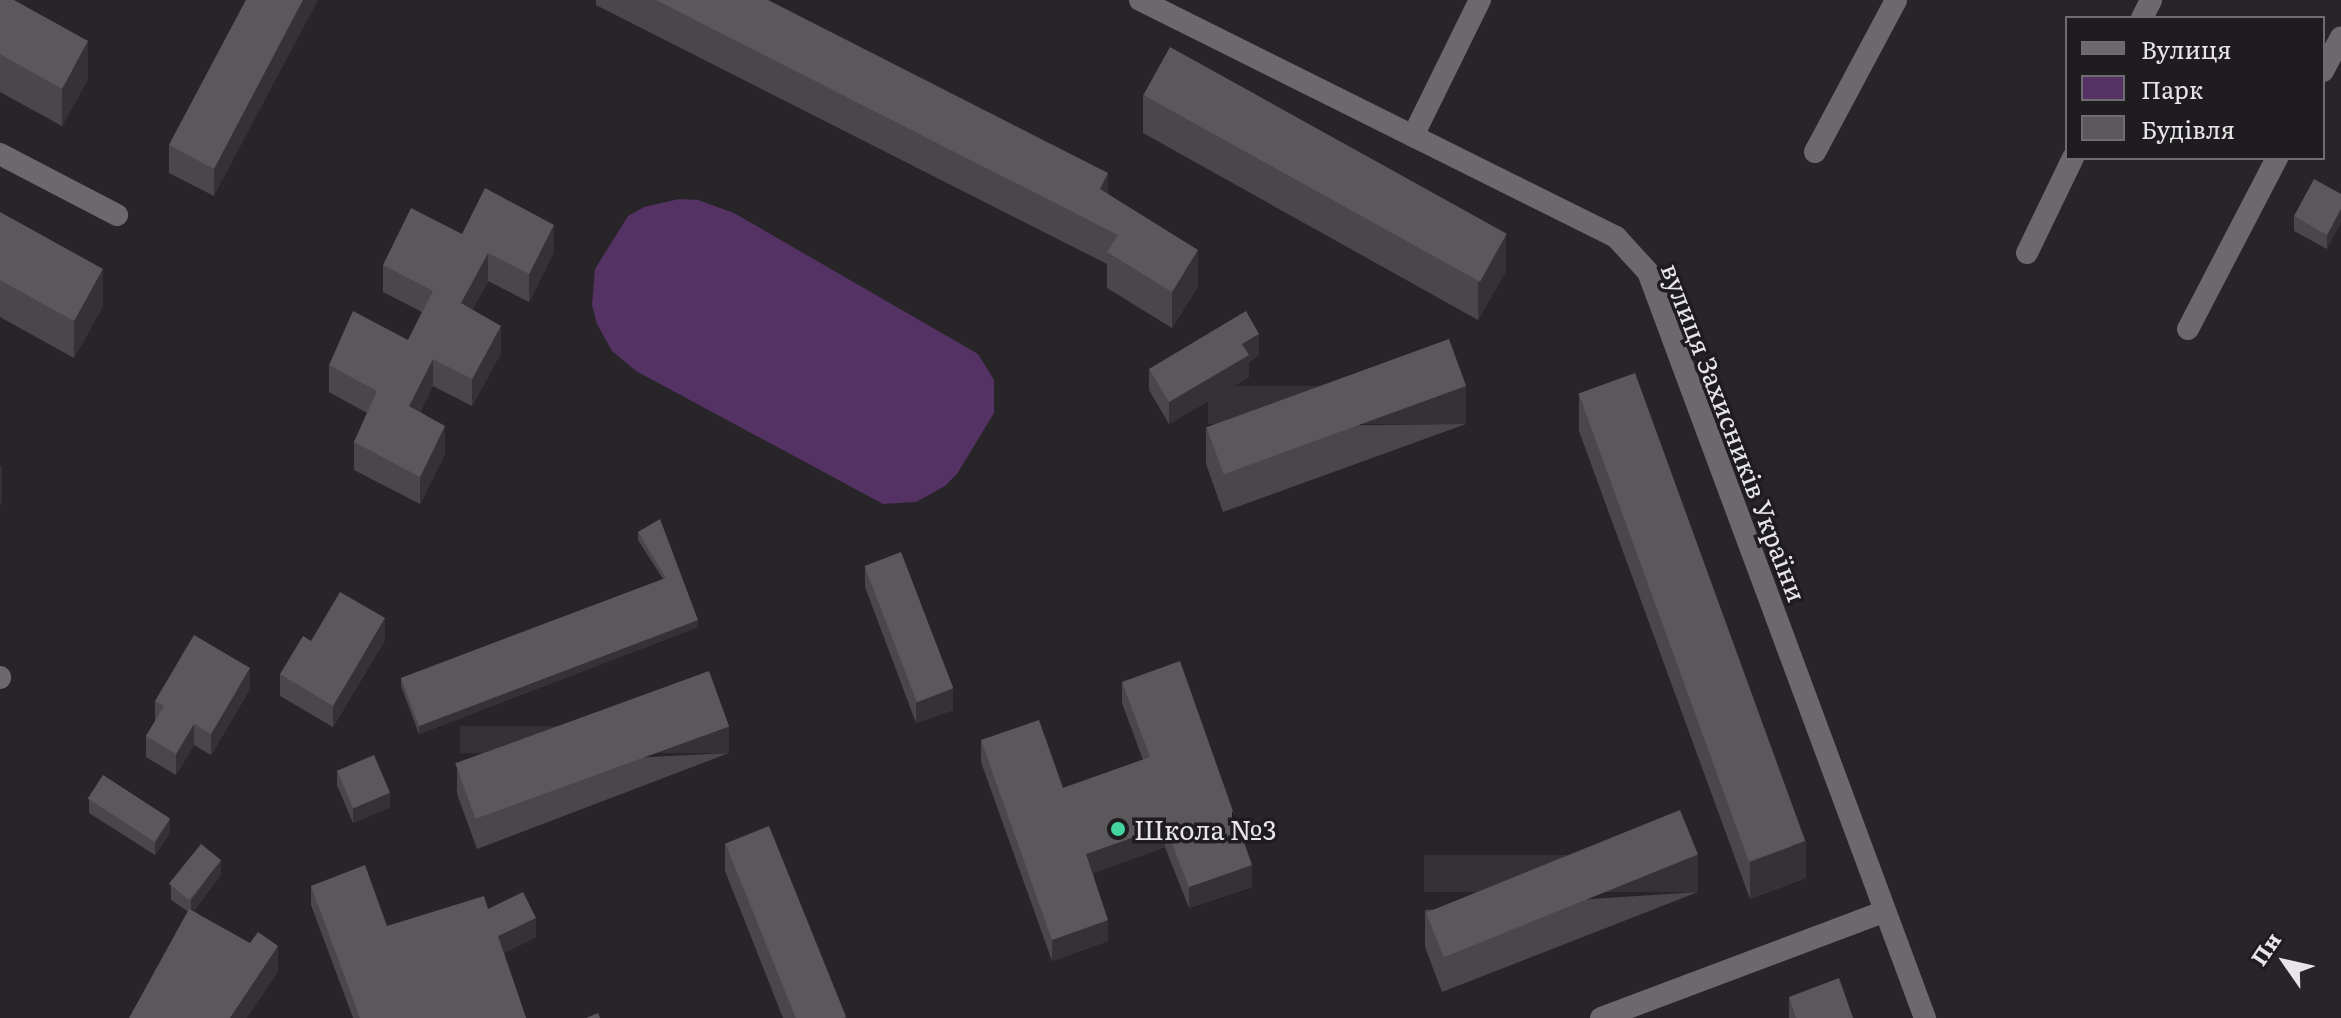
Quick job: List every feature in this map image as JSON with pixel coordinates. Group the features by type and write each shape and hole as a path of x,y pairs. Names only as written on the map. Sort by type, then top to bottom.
{"street":[{"name":"вулиця Захисників України","path":"1140,0 1616,237 1648,272 1925,1018"},
{"path":"1413,136 1480,0"},
{"path":"1815,152 1896,0"},
{"path":"2325,67 2341,37"},
{"path":"0,154 117,215"},
{"path":"2027,253 2072,160"},
{"path":"2188,329 2276,160"},
{"path":"1601,1018 1885,911"}],"green space":[{"path":"679,199 698,200 734,213 978,354 994,380 994,413 957,474 945,486 916,502 883,504 636,371 612,351 597,324 592,305 595,269 628,216 644,207"}],"building":[{"path":"0,0 14,0 88,41 62,89 0,54"},
{"path":"246,0 303,0 214,169 169,145"},
{"path":"656,0 768,0 1108,173 1100,189 1198,250 1172,292 1107,252 1118,235"},
{"path":"1170,47 1507,234 1480,282 1143,95"},
{"path":"2314,179 2341,194 2341,209 2327,235 2294,216"},
{"path":"485,188 554,225 529,274 488,253 461,303 501,326 472,379 433,359 409,406 445,426 420,477 354,442 377,391 329,365 353,311 408,340 433,291 383,265 411,208 462,234"},
{"path":"0,212 103,269 74,321 0,280"},
{"path":"1246,311 1259,334 1242,344 1249,355 1169,402 1149,369"},
{"path":"1449,339 1466,386 1224,474 1207,427"},
{"path":"1635,373 1805,841 1749,861 1579,394"},
{"path":"660,519 698,620 419,726 401,678 666,578 638,532"},
{"path":"901,552 953,688 917,702 865,566"},
{"path":"340,592 385,618 333,706 280,674 303,636 311,641"},
{"path":"194,635 250,668 211,734 194,724 176,754 146,736 164,706 155,701"},
{"name":"Школа №3","path":"1180,661 1252,865 1189,887 1165,826 1086,854 1108,920 1052,940 981,740 1039,720 1063,788 1150,757 1122,682"},
{"path":"709,671 729,726 475,819 455,763"},
{"path":"374,755 390,793 353,808 337,771"},
{"path":"103,775 170,819 155,842 88,798"},
{"path":"1680,810 1698,855 1444,957 1426,913"},
{"path":"769,826 846,1017 796,1018 725,844"},
{"path":"201,844 221,860 189,900 169,884"},
{"path":"365,865 387,926 484,896 488,909 523,892 536,918 498,936 526,1018 360,1018 311,886"},
{"path":"189,909 250,943 258,932 278,946 230,1018 129,1018"},
{"path":"1839,978 1853,1018 1796,1018 1789,997"}],"place":[{"name":"Школа №3","path":"1118,829"}]}
